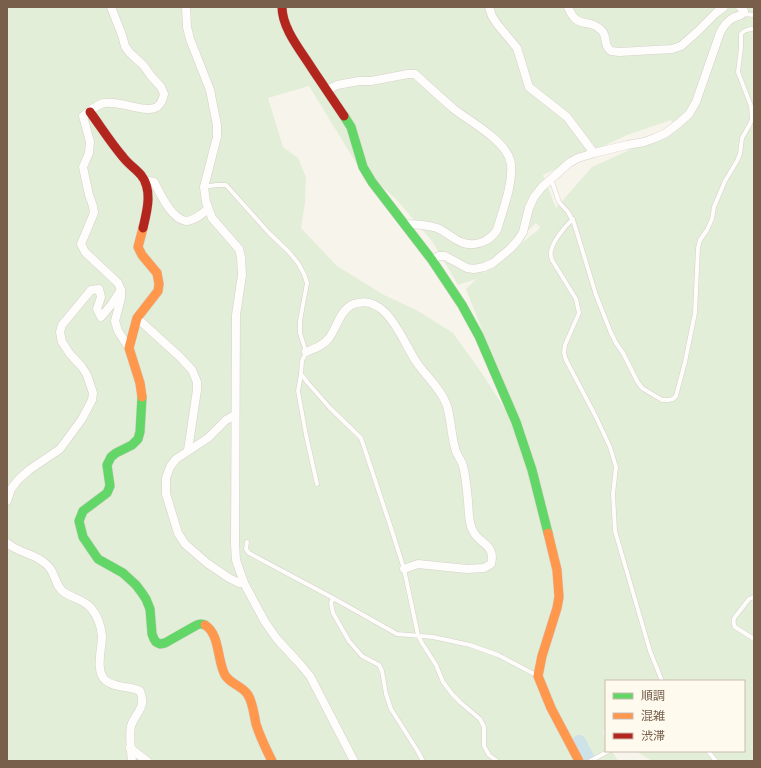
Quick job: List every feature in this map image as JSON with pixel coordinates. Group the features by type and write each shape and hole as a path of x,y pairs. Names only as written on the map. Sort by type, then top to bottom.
{"street":[{"path":"111,7 122,35 124,46 162,87 164,94 162,102 156,107 148,110 113,102 103,103 83,116 90,142 89,153 83,167 94,213 80,244 85,252 118,283 121,290 121,298 115,321 118,331 129,348 140,384 142,401 140,432 138,439 132,445 111,457 107,465 110,486 107,493 82,511 80,526 83,537 98,559 104,564 114,568 136,585 146,599 150,610 152,634 156,642 160,644 166,643 195,625 201,624 207,626 212,631 225,675 246,691 264,746 272,761"},
{"path":"186,7 187,27 190,39 210,90 217,125 217,136 204,187 208,209 212,218 239,249 241,257 242,275 236,315 236,560 244,583 265,622 277,639 310,676 354,761"},
{"path":"282,7 286,26 295,42 351,127 363,167 372,182 432,260 462,305 480,336 516,422 532,470 557,570 559,597 542,656 538,676 551,708 579,761"},
{"path":"489,7 497,24 517,48 529,87 567,117 594,153"},
{"path":"568,7 574,19 600,28 605,35 606,46 611,51 618,52 672,49 681,46 724,7"},
{"path":"432,260 439,256 445,256 467,268 474,269 494,263 518,240 534,197 551,178 568,163 594,153 644,142 655,138 679,123 689,114 696,102 720,33 726,24 732,19 741,16 742,10"},
{"path":"327,90 337,85 358,81 371,82 408,74 415,74 456,110 481,128 502,146 508,154 511,163 511,178 508,192 497,230 487,240 479,244 471,244 462,242 437,228 405,224"},
{"path":"90,112 124,159 141,175 146,185 148,195 148,206 138,246 142,256 157,273 159,284 158,291 137,318 129,348"},
{"path":"143,180 154,182 171,211 177,217 186,221 195,218 208,209"},
{"path":"7,500 11,490 18,480 29,470 60,449 82,419 92,400 93,392 87,375 62,342 60,332 62,325 91,290 99,289 101,297 97,309 100,316 112,304 121,290"},
{"path":"306,352 321,346 330,337 344,311 352,304 363,302 372,304 378,307 392,320 417,363 442,396 447,406 455,450 462,462 464,470 470,523 474,534 489,547 493,558 491,564 484,568 467,569 418,564 404,570"},
{"path":"137,318 184,361 192,370 197,382 188,450"},
{"path":"235,415 226,420 208,438 176,459 170,467 166,478 166,494 178,533 185,544 207,563 229,578 239,583 244,583"},
{"path":"7,543 12,548 36,557 44,562 50,568 59,588 64,593 87,603 97,618 102,635 100,666 102,675 106,681 114,685 140,691 143,696 141,707 131,727 130,748 132,761"},
{"path":"130,748 147,761"}],"lane":[{"path":"742,10 754,14"},
{"path":"551,178 559,202 573,219 599,302 616,343 642,388 662,400 673,399 676,396 685,362 695,313 698,248 700,240 712,219 714,207 725,181 737,161 740,154 742,138 752,119 751,106 738,72 741,34 743,31 754,29"},
{"path":"204,187 216,184 226,185 269,233 288,251 298,263 308,283 300,321 300,333 306,352 302,361 298,391 317,484"},
{"path":"573,219 557,240 551,250 550,256 576,299 579,313 565,345 564,352 566,360 610,447 616,467 613,494 615,531 648,644 662,680"},
{"path":"301,374 330,408 361,438 404,570 418,635 436,665 443,682 453,695 480,719 484,727 484,746 489,755 497,761"},
{"path":"247,542 246,549 249,553 397,634 433,637 470,645 498,655 538,676"},
{"path":"754,597 749,599 734,619 734,627 754,639"},
{"path":"333,598 331,603 333,613 349,641 362,656 379,665 382,671 386,694 391,709 418,750 423,761"},
{"path":"590,761 607,752"},
{"path":"709,752 716,761"}],"green space":[{"path":"7,7 754,7 754,761 652,761 638,752 745,752 745,680 605,680 605,732 602,730 605,737 605,752 613,752 618,761 7,761","holes":["309,86 358,166 395,198 432,241 458,285 476,279 466,289 524,438 481,372 453,333 418,311 384,295 337,266 301,228 305,202 306,177 298,158 283,147 268,98","671,120 676,129 592,167 556,208 543,175 627,135","536,223 540,227 538,230 483,274"]}],"waterway":[{"path":"579,742 589,761"}],"traffic: fast":[{"path":"344,116 351,127 363,167 372,182 432,260 462,305 479,336 516,422 532,470 548,533"},
{"path":"142,397 140,432 138,439 132,445 111,457 107,465 110,486 107,493 83,511 79,521 83,537 98,559 123,573 142,593 150,609 152,634 156,642 160,644 165,643 197,625 205,625"}],"traffic: slow":[{"path":"142,397 140,383 129,348 137,318 158,291 159,284 157,273 142,255 138,247 143,228"},
{"path":"548,533 557,570 559,597 542,656 538,676 551,708 579,761"},
{"path":"205,625 210,629 216,641 222,669 225,675 230,681 246,692 250,698 256,724 272,761"}],"traffic: jam":[{"path":"282,7 285,24 293,40 344,116"},
{"path":"90,112 110,141 145,181 148,201 143,228"}]}
